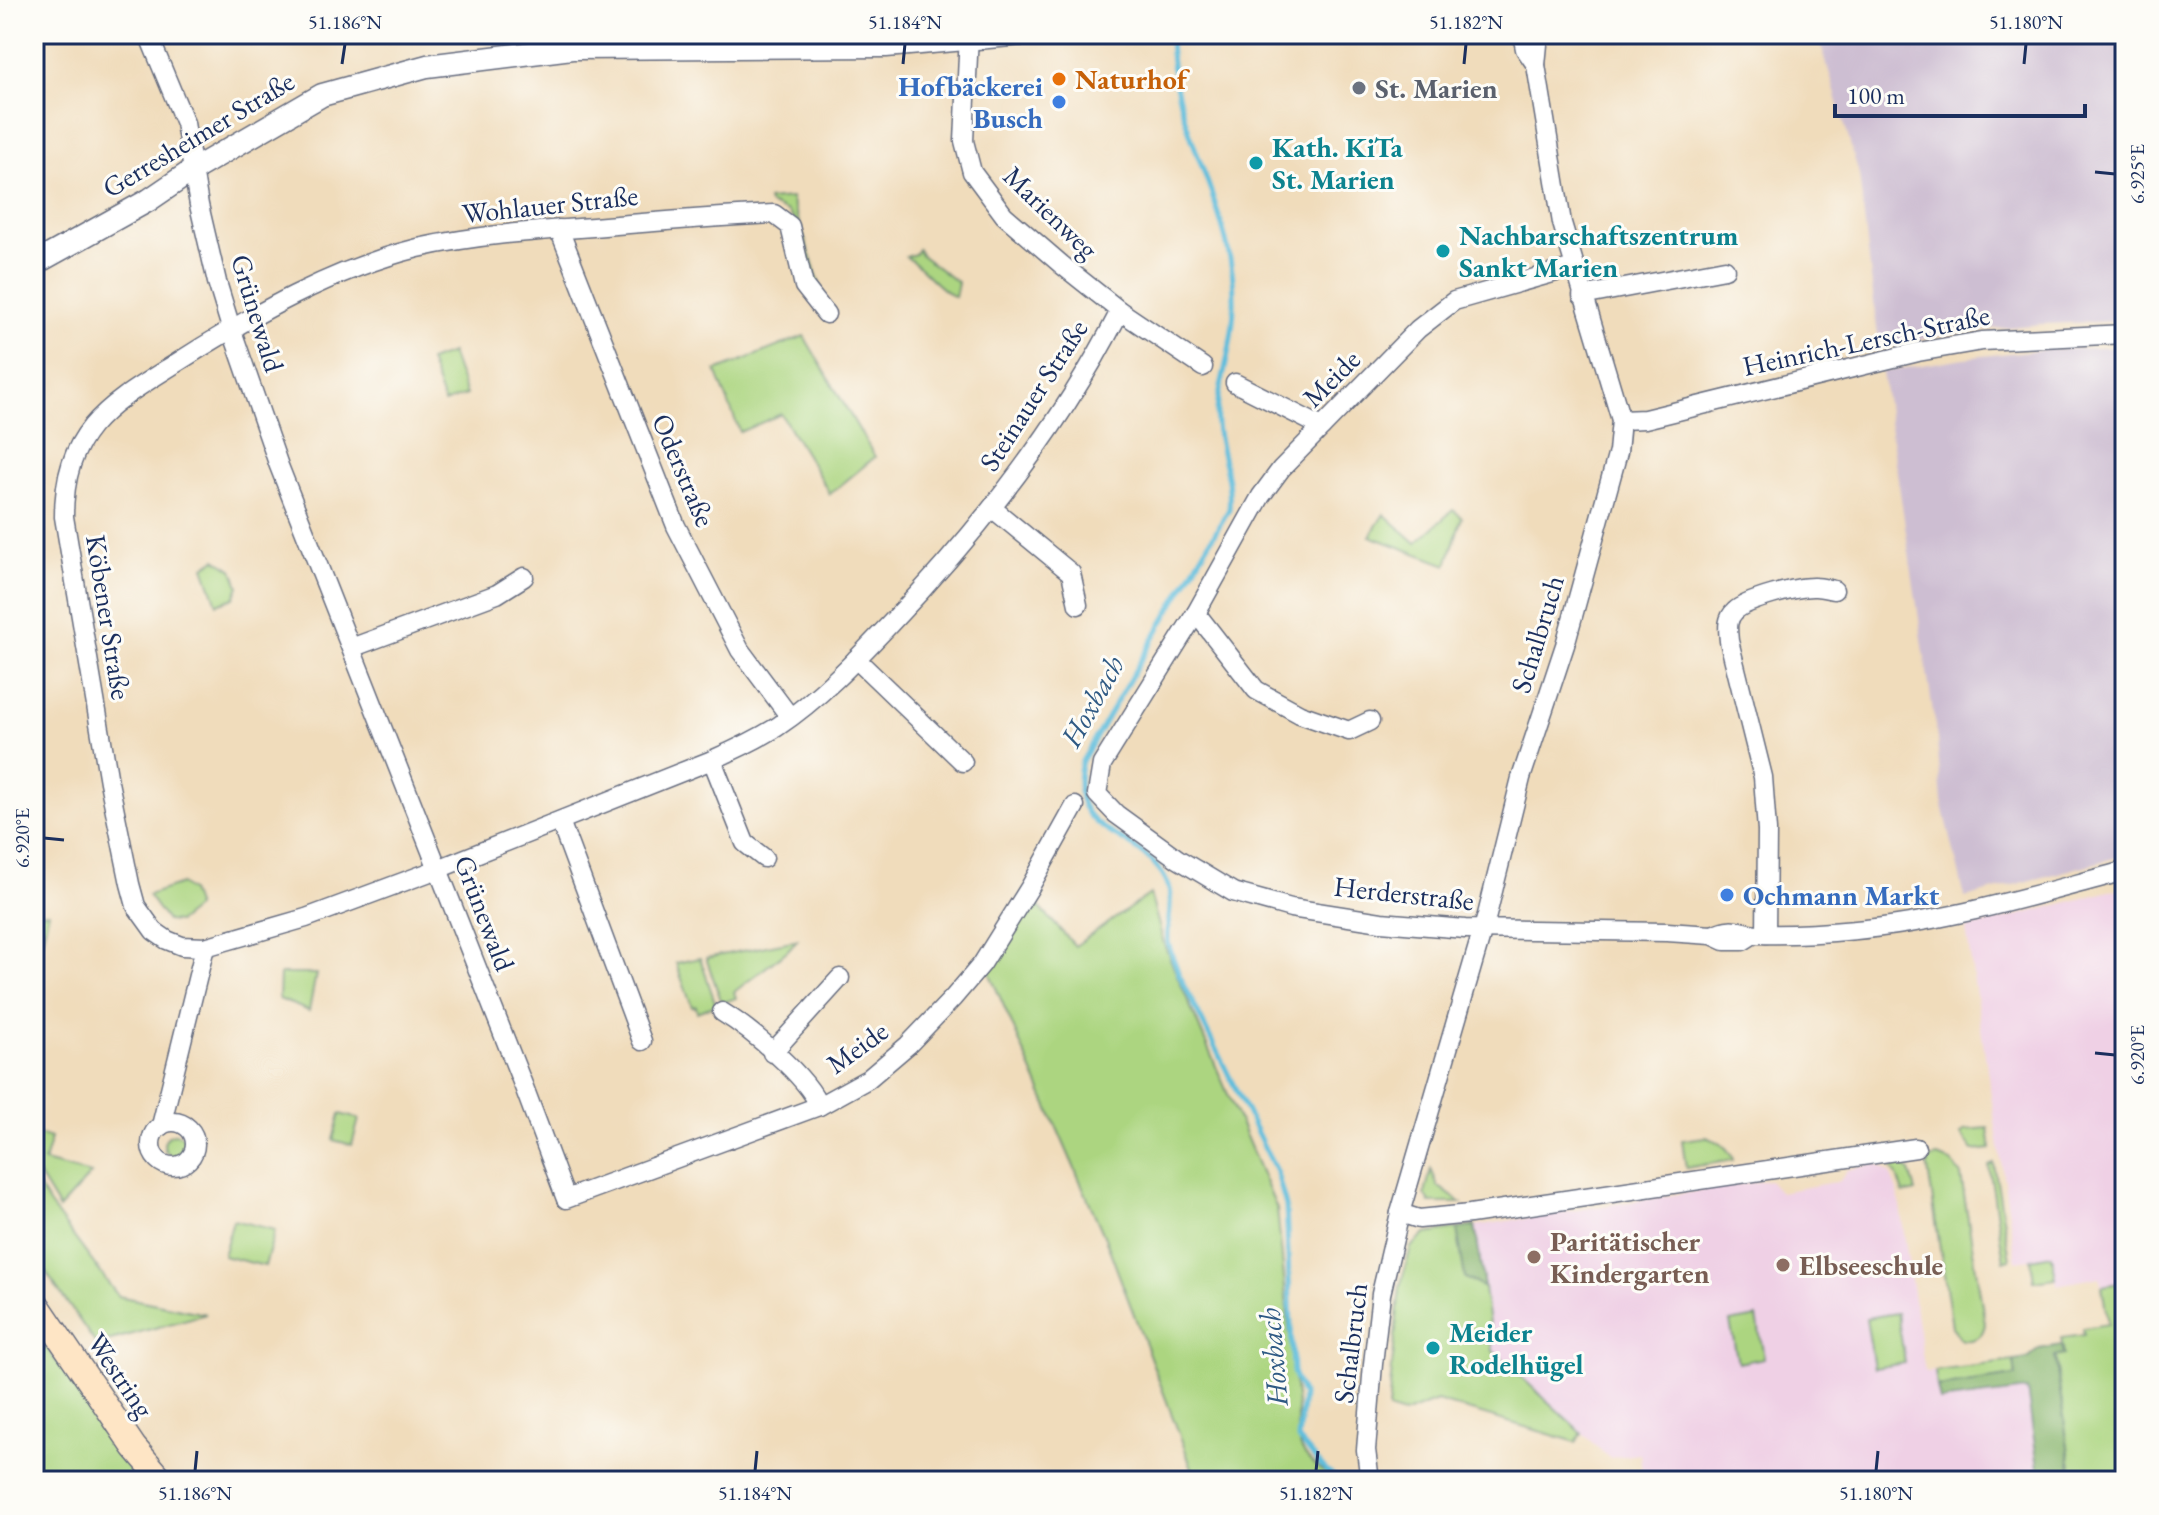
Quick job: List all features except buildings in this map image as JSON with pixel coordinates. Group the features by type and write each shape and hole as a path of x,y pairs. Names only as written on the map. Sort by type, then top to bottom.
{"main road":[{"name":"Westring","path":"34,1300 134,1447 163,1481"}],"street":[{"name":"Grünewald","path":"148,34 185,123 217,282 279,466 566,1199"},
{"name":"Gerresheimer Straße","path":"34,264 149,200 193,170 322,95 427,66 572,48 886,46 968,36 1022,34"},
{"name":"Schalbruch","path":"1522,34 1525,49 1536,65"},
{"name":"Schalbruch","path":"1370,1481 1366,1450 1381,1294 1400,1213 1482,930 1521,778 1569,631 1618,452 1621,420 1562,223 1536,65 1539,34"},
{"name":"Marienweg","path":"968,36 964,141 972,172 1004,215 1120,311 1203,367"},
{"name":"Wohlauer Straße","path":"231,328 343,272 417,248 492,235 774,214 790,226 804,286 826,314"},
{"name":"Oderstraße","path":"559,229 676,526 740,650 790,717"},
{"name":"Meide","path":"1116,814 1097,794 1102,764 1196,613 1261,496 1281,469 1418,329 1454,301 1574,267"},
{"path":"1582,296 1725,269"},
{"name":"Steinauer Straße","path":"438,869 747,745 790,717 856,659 917,596 992,508 1056,420 1120,311"},
{"name":"Köbener Straße","path":"231,328 121,398 96,421 73,455 64,491 64,517 104,755 136,906 154,931 167,940 182,946 205,947 306,918 438,869"},
{"name":"Heinrich-Lersch-Straße","path":"1621,420 1645,419 1931,349 2012,339 2125,334"},
{"path":"1235,383 1322,427"},
{"name":"Steinauer Straße","path":"992,508 1071,573 1078,605"},
{"path":"351,648 497,594 524,577"},
{"path":"1760,934 1767,831 1764,792 1729,641 1729,620 1734,611 1743,605 1797,588 1834,590"},
{"path":"1196,613 1256,690 1274,702 1349,731 1370,721"},
{"path":"856,659 963,762"},
{"path":"712,760 745,843 764,858"},
{"name":"Meide","path":"566,1199 819,1106 868,1079 908,1045 982,964 1075,806"},
{"name":"Herderstraße","path":"1116,814 1178,859 1233,892 1291,908 1381,922 1482,930 1712,935 1725,941 1743,941 1760,934 1858,930 1958,914 2125,871"},
{"path":"560,821 642,1041"},
{"path":"161,1126 205,947"},
{"path":"772,1053 840,978"},
{"path":"722,1012 746,1026 816,1096 819,1106"},
{"path":"1400,1213 1419,1219 1470,1214 1916,1148"}],"shaded area":[{"path":"1818,34 2125,34 2125,321 1969,331 1879,346 1859,174"},
{"path":"2125,347 2125,855 1965,898 1942,801 1937,739 1882,372 1964,358 2039,350"},
{"path":"2125,887 2125,1282 2102,1286 2100,1277 2057,1285 2052,1256 2016,1261 1966,929"},
{"name":"Elbseeschule","path":"1876,1164 1890,1173 1898,1193 1925,1372 1935,1371 1939,1401 2027,1390 2040,1481 1643,1481 1640,1454 1609,1458 1493,1351 1475,1226 1769,1180 1780,1192 1840,1181 1847,1170"}],"green space":[{"path":"791,198 822,291 810,283 800,244 801,231 788,212 769,204 768,200"},
{"path":"918,249 921,255 958,283 955,297 906,257 915,254"},
{"path":"804,336 875,457 830,494 781,414 740,432 716,371"},
{"path":"451,353 466,395 444,403 429,361"},
{"path":"1453,510 1462,517 1447,565 1370,536 1384,514 1416,543"},
{"path":"216,559 233,570 239,586 234,598 217,604 204,567"},
{"path":"181,884 190,891 196,908 178,922 167,921 148,895"},
{"path":"1150,894 1165,947 1277,1209 1300,1444 1315,1466 1338,1481 1197,1481 1105,1238 986,965 1030,897 1075,946"},
{"path":"49,912 34,972 34,913"},
{"path":"797,940 734,992 736,998 722,1003 706,958"},
{"path":"700,958 716,1005 697,1012 696,1006 692,1007 676,963"},
{"path":"280,974 316,974 309,1011 279,999"},
{"path":"340,1114 359,1119 352,1145 333,1140"},
{"path":"1988,1128 1991,1149 1973,1151 1961,1134 1965,1130"},
{"path":"34,1133 51,1138 44,1162 91,1174 59,1209 34,1168"},
{"path":"175,1134 183,1137 186,1145 183,1153 175,1156 167,1153 164,1145 167,1137"},
{"path":"1706,1137 1723,1145 1733,1160 1686,1168 1682,1140"},
{"path":"1937,1157 1952,1162 1961,1176 1985,1324 1980,1336 1973,1339 1960,1339 1952,1327 1927,1163 1928,1159"},
{"path":"1898,1162 1910,1171 1916,1191 1903,1194 1891,1167"},
{"path":"1994,1164 2010,1259 2004,1261 1989,1166"},
{"path":"1431,1169 1438,1186 1461,1203 1430,1203 1425,1194"},
{"path":"34,1180 118,1296 206,1314 96,1344 34,1255"},
{"path":"233,1220 275,1230 265,1266 223,1256"},
{"path":"1475,1226 1493,1351 1582,1433 1576,1442 1437,1401 1403,1414 1388,1409 1400,1287 1411,1247 1426,1234"},
{"path":"1475,1226 1484,1288 1465,1278 1457,1229"},
{"path":"2052,1255 2056,1278 2034,1281 2031,1259"},
{"path":"2125,1282 2125,1481 2073,1481 2055,1356 2064,1354 2061,1338 2084,1335 2083,1328 2108,1324 2102,1286"},
{"path":"1897,1313 1905,1363 1874,1368 1866,1318"},
{"path":"1757,1317 1764,1358 1738,1363 1730,1322"},
{"path":"34,1330 142,1481 34,1481"},
{"path":"2062,1345 2064,1355 2055,1357 2073,1481 2040,1481 2027,1390 1940,1401 1937,1387 2016,1376 2014,1361 2027,1359 2039,1349"},
{"path":"2014,1361 2016,1376 1937,1387 1935,1371"}],"waterway":[{"name":"Hoxbach","path":"1170,34 1177,89 1220,218 1232,274 1232,330 1217,417 1229,487 1229,509 1082,761 1079,786 1083,804 1092,818 1150,859 1163,875 1170,900 1168,942 1178,972 1277,1173 1286,1206 1293,1372 1303,1396 1298,1439 1327,1472 1342,1481"}],"place":[{"name":"Naturhof","path":"1059,79"},
{"name":"St. Marien","path":"1359,88"},
{"name":"Hofbäckerei Busch","path":"1059,102"},
{"name":"Kath. KiTa St. Marien","path":"1256,163"},
{"name":"Nachbarschaftszentrum Sankt Marien","path":"1443,251"},
{"name":"Ochmann Markt","path":"1727,895"},
{"name":"Paritätischer Kindergarten","path":"1534,1257"},
{"name":"Elbseeschule","path":"1783,1265"},
{"name":"Meider Rodelhügel","path":"1433,1348"}]}
